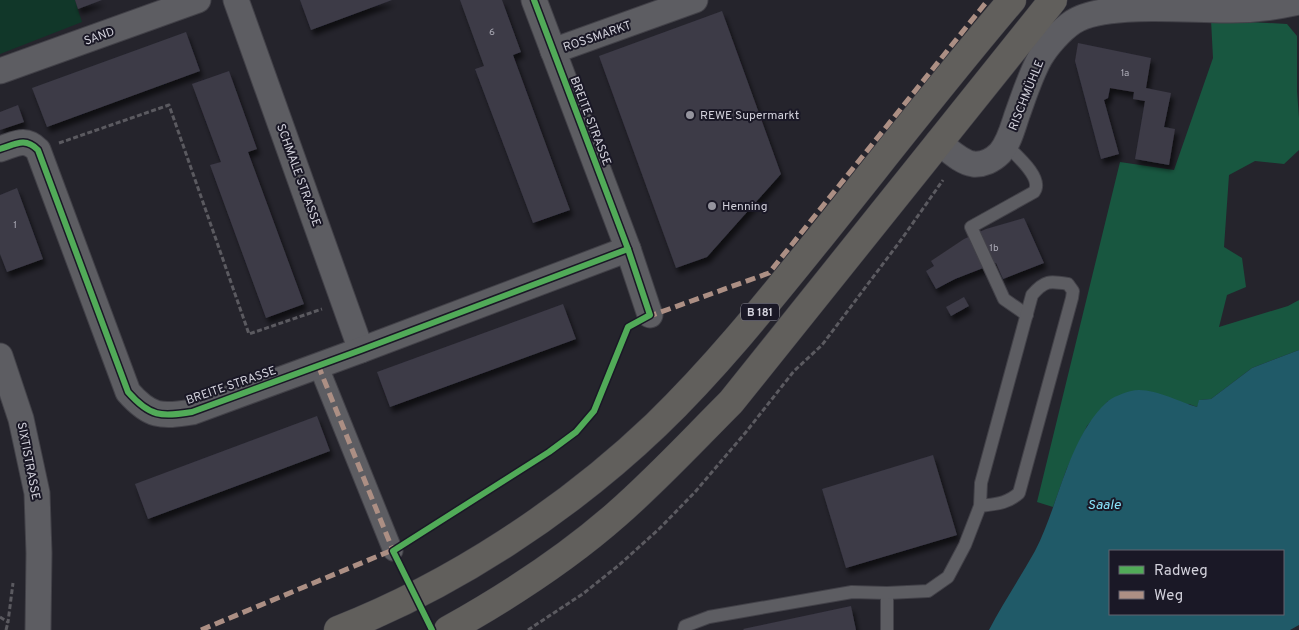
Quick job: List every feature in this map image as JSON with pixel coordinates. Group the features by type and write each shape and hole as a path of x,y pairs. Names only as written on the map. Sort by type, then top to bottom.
{"main road":[{"name":"B 181","path":"338,630 365,619 457,572 540,521 602,472 655,425 711,368 760,312 1012,0"},
{"name":"B 181","path":"448,630 479,613 556,562 616,515 731,402 1053,0"}],"street":[{"name":"SAND","path":"0,71 198,0"},
{"name":"SCHMALE STRASSE","path":"236,0 361,350"},
{"name":"BREITE STRASSE","path":"534,0 628,249 650,315"},
{"name":"ROSSMARKT","path":"553,51 637,10 695,0"},
{"name":"RISCHMÜHLE","path":"938,142 963,160 972,164 982,164 992,160 1006,145 1028,84 1041,56 1063,31 1074,22 1089,15 1123,9 1262,9 1299,2"},
{"path":"0,149 21,142 31,143 38,150"},
{"name":"BREITE STRASSE","path":"38,150 128,392 138,404 153,413 170,415 192,412 628,249"},
{"name":"SIXTISTRASSE","path":"0,356 21,419 37,493 39,553 38,630"},
{"path":"318,366 393,551"}],"lane":[{"path":"1006,145 1033,174 1037,187 1034,192 971,227 1004,299 1028,314"},
{"path":"684,630 685,626 709,617 852,592 928,591 948,577 965,545 980,506 981,482 1032,295 1041,285 1052,281 1068,284 1073,291 1072,298 1019,493 1002,504 980,506"},
{"path":"887,593 887,630"}],"path":[{"path":"38,150 169,105 249,334 344,301"},
{"path":"6,630 14,579"},
{"path":"0,617 8,622"}],"green space":[{"path":"0,0 75,0 82,22 0,54"},
{"path":"1211,20 1287,24 1297,36 1299,150 1284,164 1255,161 1229,175 1224,247 1242,258 1246,287 1227,295 1219,327 1288,306 1299,300 1299,350 1252,368 1211,399 1200,400 1197,407 1189,404 1108,401 1087,426 1067,468 1053,507 1037,502 1120,162 1174,170 1213,58"}],"water":[{"name":"Saale","path":"1299,350 1299,625 1290,630 989,630 1035,551 1073,453 1094,417 1107,402 1122,394 1139,390 1155,393 1197,407 1199,400 1211,399 1252,368"}],"building":[{"path":"75,0 102,0 78,9"},
{"path":"300,0 392,0 311,30"},
{"path":"460,0 502,0 521,52 513,55 570,210 533,223 475,69 484,66"},
{"name":"REWE Supermarkt","path":"722,11 781,174 707,257 676,268 599,56"},
{"path":"186,32 200,71 47,127 32,88"},
{"path":"1078,43 1151,58 1146,88 1171,93 1164,127 1175,129 1169,165 1135,159 1145,101 1133,99 1134,92 1110,88 1108,98 1104,100 1119,154 1101,159 1075,61"},
{"path":"229,71 257,149 248,152 304,304 266,318 210,165 221,162 192,84"},
{"path":"18,105 24,122 0,130 0,112"},
{"path":"17,188 43,259 7,272 0,254 0,195"},
{"path":"1024,218 1044,263 1003,279 996,263 955,279 936,289 926,271 934,266 931,261 964,239 986,229"},
{"path":"964,297 969,306 951,316 946,307"},
{"path":"563,304 576,339 390,407 377,372"},
{"path":"317,416 330,451 148,519 135,484"},
{"path":"933,455 957,535 846,568 822,489"},
{"path":"851,606 856,630 743,629"}],"marked path":[{"path":"647,317 769,273 988,0"},
{"path":"318,365 394,553"},
{"path":"201,630 395,549"}],"cycle path":[{"path":"432,630 393,551 549,452 576,432 594,411 628,327 650,315 628,249 534,0"},
{"path":"0,149 24,143 38,150 128,392 143,406 157,413 192,412 628,249"}],"place":[{"name":"REWE Supermarkt","path":"690,115"},
{"name":"Henning","path":"712,206"}]}
